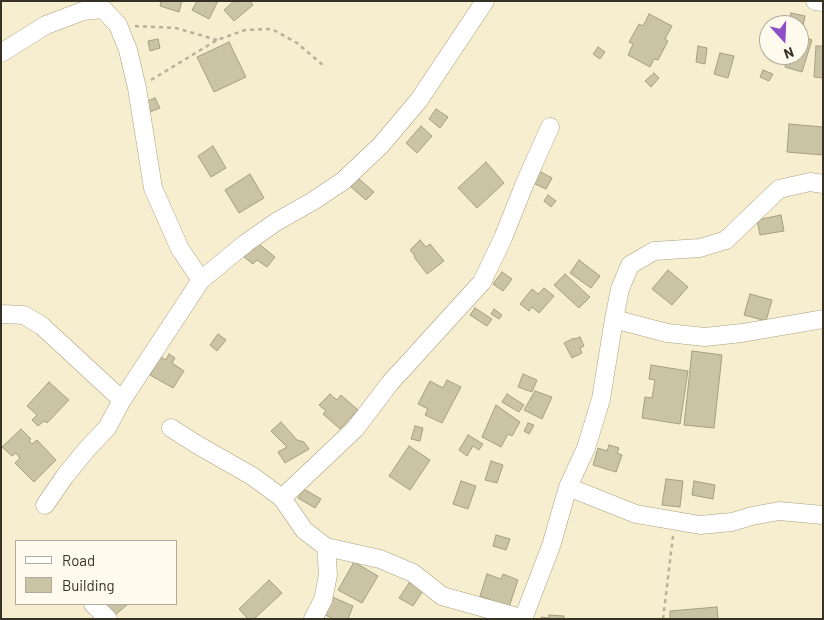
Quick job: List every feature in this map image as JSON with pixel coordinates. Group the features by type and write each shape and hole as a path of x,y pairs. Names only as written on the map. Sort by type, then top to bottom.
{"street":[{"path":"45,504 87,449 107,428 122,400 201,280 246,243 276,222 313,202 343,182 381,145 419,100 485,1"},
{"path":"815,1 823,2"},
{"path":"1,53 46,25 107,5 118,25 128,50 137,88 153,188 180,249 201,280"},
{"path":"282,498 355,429 390,383 482,282 503,238 550,127"},
{"path":"171,428 252,476 282,498 304,530 326,547 380,559 413,573 442,596 524,619 551,546 568,487 586,448 601,399 620,289 630,265 654,251 700,248 726,240 779,189 810,182 823,184"},
{"path":"1,314 24,315 42,326 122,400"},
{"path":"614,319 667,333 705,337 742,333 823,319"},
{"path":"568,487 636,514 700,525 732,522 779,511 823,515"},
{"path":"313,619 324,600 328,576 326,547"},
{"path":"94,605 108,619"}],"path":[{"path":"118,25 176,28 217,40"},
{"path":"137,88 217,40 244,30 272,29 297,43 324,66"},
{"path":"664,619 675,520"}],"building":[{"path":"161,1 182,1 179,12 160,6"},
{"path":"197,1 218,1 209,19 192,10"},
{"path":"234,1 250,1 253,5 234,21 224,10"},
{"path":"649,14 672,26 665,39 668,41 658,60 654,59 650,67 628,55 633,44 629,42 639,24 643,26"},
{"path":"158,39 160,48 150,51 148,41"},
{"path":"809,39 812,40 809,50"},
{"path":"229,42 246,77 214,92 197,57"},
{"path":"698,46 707,48 705,64 696,62"},
{"path":"816,46 823,46 823,78 814,77"},
{"path":"598,47 605,52 600,59 593,54"},
{"path":"720,53 734,56 728,78 714,74"},
{"path":"786,65 804,65 802,72 785,67"},
{"path":"763,70 773,74 769,81 760,77"},
{"path":"654,73 659,78 651,87 645,81"},
{"path":"155,98 160,108 147,113 143,103"},
{"path":"436,109 448,117 440,128 429,119"},
{"path":"789,124 823,127 823,155 787,152"},
{"path":"421,126 432,136 417,153 406,143"},
{"path":"213,146 226,168 211,177 198,156"},
{"path":"486,162 504,183 477,208 458,188"},
{"path":"539,171 552,178 546,189 533,183"},
{"path":"250,174 264,198 239,213 225,190"},
{"path":"358,178 374,192 366,200 351,187"},
{"path":"548,195 556,201 551,207 544,201"},
{"path":"781,215 784,231 760,235 757,220"},
{"path":"420,240 426,247 430,244 444,261 427,274 410,250"},
{"path":"259,244 275,257 267,267 257,260 253,264 244,257"},
{"path":"579,260 600,276 591,288 570,273"},
{"path":"668,270 688,287 672,305 652,289"},
{"path":"502,272 512,279 503,291 493,284"},
{"path":"565,274 590,297 579,308 554,285"},
{"path":"544,288 554,296 539,313 532,307 529,311 520,304 532,289 538,294"},
{"path":"750,294 772,300 766,321 744,315"},
{"path":"475,308 492,319 487,326 470,315"},
{"path":"494,309 502,315 499,319 491,314"},
{"path":"218,334 226,340 217,351 210,345"},
{"path":"580,337 584,346 580,348 582,353 572,358 564,343"},
{"path":"692,351 722,355 714,428 684,425"},
{"path":"169,354 175,358 172,363 184,371 173,388 150,375 161,357 166,360"},
{"path":"651,365 688,371 680,424 642,418 645,397 652,398 655,380 649,379"},
{"path":"523,374 537,380 532,392 518,387"},
{"path":"447,380 461,387 442,423 425,415 428,409 418,404 430,381 443,388"},
{"path":"49,382 69,400 47,423 44,421 38,426 32,420 37,415 27,406"},
{"path":"535,391 552,397 542,419 524,410"},
{"path":"330,394 337,400 341,395 358,410 340,429 323,414 326,411 319,405"},
{"path":"507,394 524,405 519,412 502,402"},
{"path":"496,405 520,422 512,436 508,434 501,447 482,437"},
{"path":"281,422 297,440 304,442 309,449 285,463 278,452 287,447 271,431"},
{"path":"528,423 534,425 529,434 524,431"},
{"path":"415,426 423,428 420,441 411,439"},
{"path":"21,429 31,439 29,441 32,444 37,440 56,460 34,482 15,463 20,458 16,453 12,456 2,447"},
{"path":"468,435 483,444 479,450 473,446 467,456 459,450"},
{"path":"609,445 619,448 617,453 622,455 616,472 593,465 598,448 607,451"},
{"path":"409,446 430,460 410,490 389,476"},
{"path":"491,461 503,465 497,483 485,480"},
{"path":"666,479 683,481 680,507 662,505"},
{"path":"461,481 476,486 468,509 453,504"},
{"path":"694,481 715,485 713,499 692,495"},
{"path":"304,489 321,499 315,508 298,498"},
{"path":"496,535 510,539 506,550 493,546"},
{"path":"354,562 378,576 362,603 338,590"},
{"path":"487,574 501,579 503,574 518,580 509,607 480,596"},
{"path":"269,580 282,593 254,619 248,619 239,609"},
{"path":"411,580 424,589 413,606 399,598"},
{"path":"330,596 353,606 348,619 334,619 323,614"},
{"path":"104,605 127,605 114,616"},
{"path":"717,607 718,619 670,619 670,611"},
{"path":"549,615 564,616 564,619 541,619 541,617 549,618"}]}
